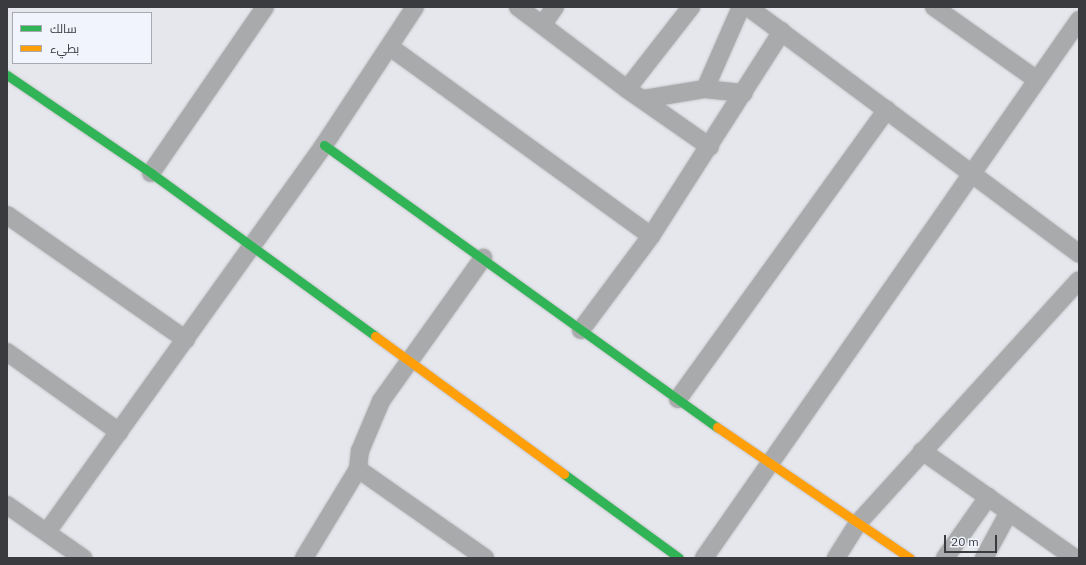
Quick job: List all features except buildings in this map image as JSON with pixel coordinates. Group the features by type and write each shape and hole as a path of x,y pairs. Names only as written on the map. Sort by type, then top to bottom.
{"street":[{"path":"151,173 265,7"},
{"path":"47,532 186,340 324,145 415,7"},
{"path":"518,7 543,24 627,89 644,99 710,147"},
{"path":"543,24 555,7"},
{"path":"627,89 691,7"},
{"path":"705,89 741,7"},
{"path":"748,7 887,109 1079,254"},
{"path":"934,7 1037,80"},
{"path":"704,558 1079,20"},
{"path":"581,330 651,236 710,147 782,31"},
{"path":"390,47 651,236"},
{"path":"7,75 151,173 679,558"},
{"path":"644,99 705,89 744,93"},
{"path":"678,399 887,109"},
{"path":"324,145 769,464 910,558"},
{"path":"7,216 186,340"},
{"path":"304,558 358,469 360,451 381,401 483,258"},
{"path":"836,558 858,523 922,451 1076,289"},
{"path":"7,352 119,432"},
{"path":"922,451 1075,558"},
{"path":"358,469 485,558"},
{"path":"945,558 988,497"},
{"path":"7,505 83,558"},
{"path":"984,558 1009,512"}],"traffic: fast":[{"path":"7,75 151,173 375,336"},
{"path":"324,145 717,427"},
{"path":"564,474 679,558"}],"traffic: slow":[{"path":"375,336 564,474"},
{"path":"717,427 910,558"}]}
